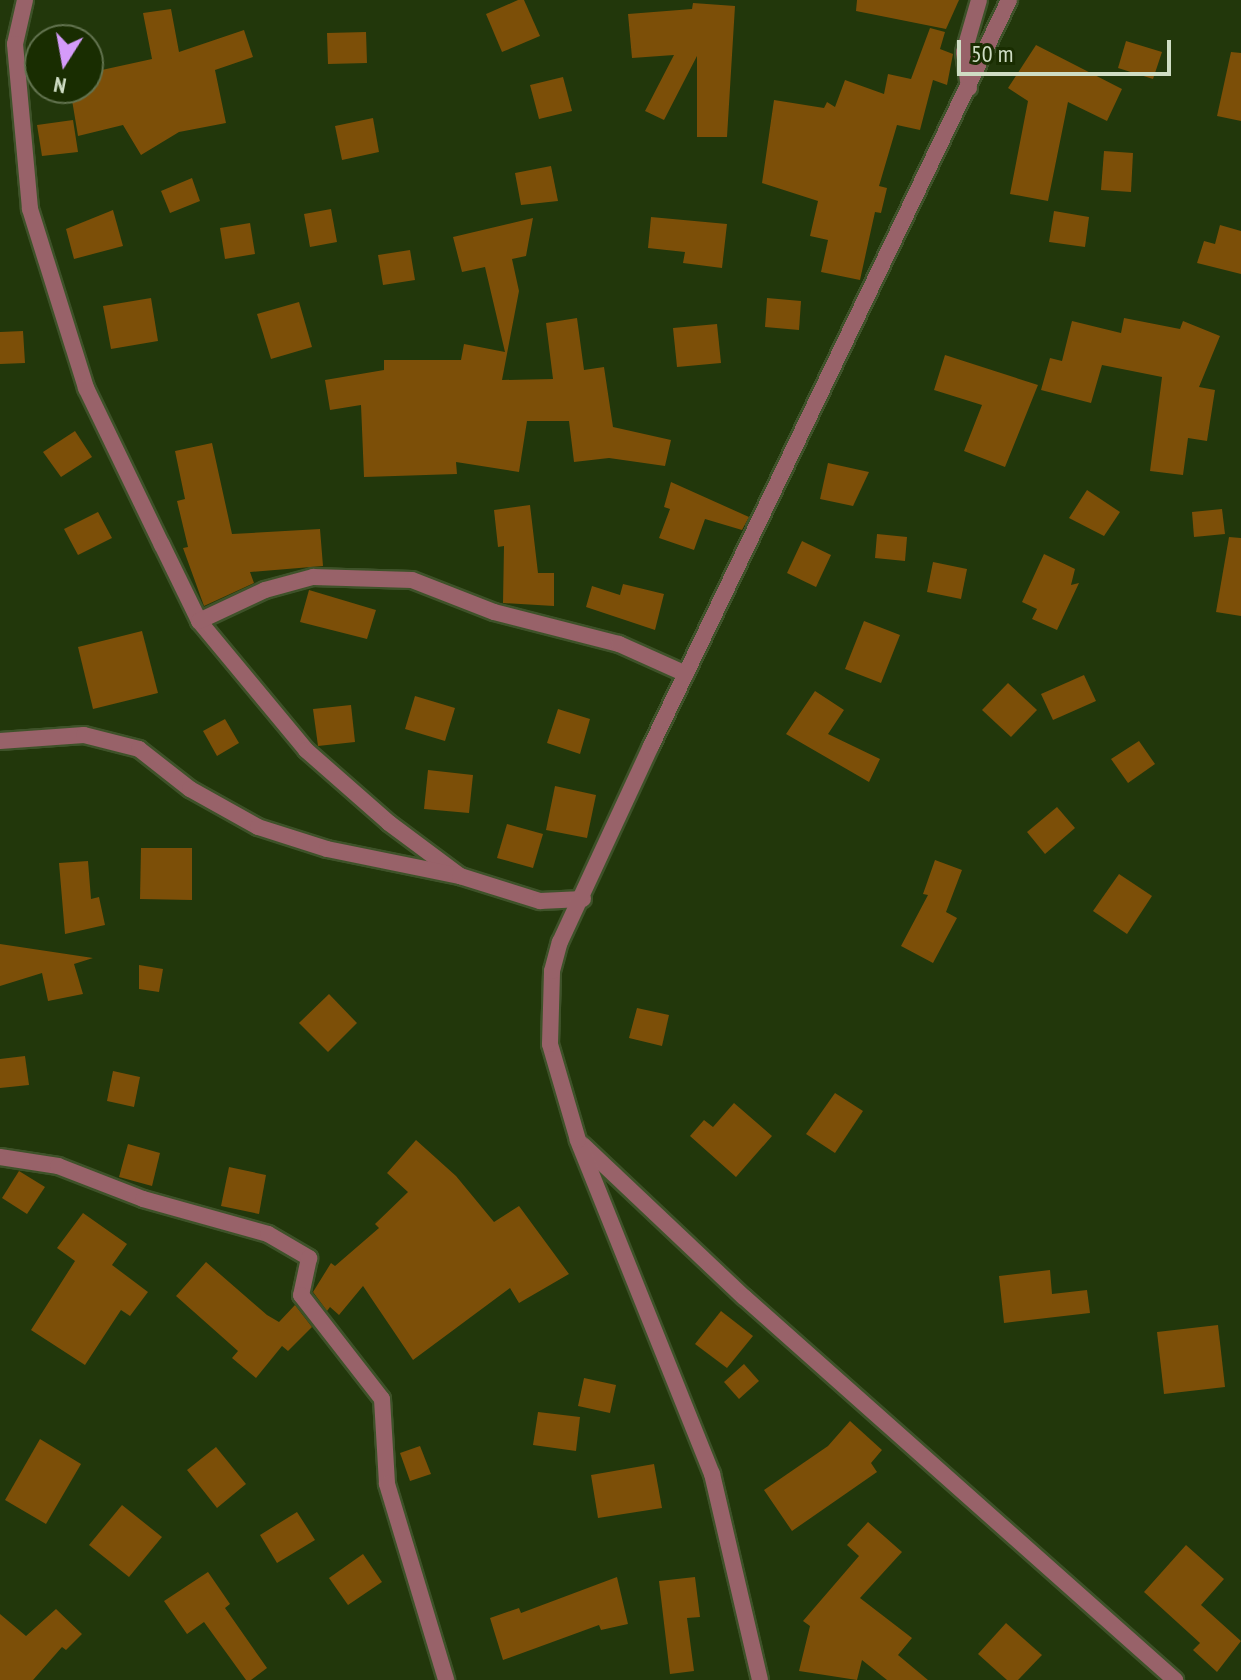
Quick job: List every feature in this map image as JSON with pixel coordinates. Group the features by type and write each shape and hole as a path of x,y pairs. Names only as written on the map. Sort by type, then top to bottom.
{"street":[{"path":"25,0 15,44 30,209 41,250 86,388 199,621 306,750 389,823 460,876"},
{"path":"969,88 964,52 979,0"},
{"path":"760,1680 712,1474 578,1140 550,1044 552,971 560,942 583,899 686,674 1009,0"},
{"path":"199,621 265,590 313,577 412,580 494,612 619,644 686,674"},
{"path":"0,741 84,735 139,749 190,789 258,827 327,849 460,876 540,901 583,899"},
{"path":"578,1140 744,1297 1175,1680"},
{"path":"0,1157 58,1166 143,1199 268,1234 309,1258 301,1295 382,1399 387,1484 446,1680"}],"building":[{"path":"524,0 540,36 502,52 486,14"},
{"path":"857,0 959,0 946,29 856,11"},
{"path":"693,3 735,6 727,137 697,137 697,56 664,120 645,111 674,55 632,58 628,14 692,9"},
{"path":"171,9 179,52 244,30 253,57 215,70 226,123 179,132 141,155 123,125 78,136 73,104 104,104 104,70 152,59 143,13"},
{"path":"930,28 945,32 940,49 953,54 947,85 933,80 920,130 897,125 879,186 887,188 881,213 875,212 860,280 821,272 828,240 810,236 818,201 762,183 774,100 824,108 827,102 835,107 845,80 884,94 888,74 911,79"},
{"path":"366,32 367,63 328,64 327,33"},
{"path":"1126,41 1162,52 1153,79 1118,68"},
{"path":"1036,45 1122,89 1107,121 1068,102 1048,201 1010,194 1028,101 1008,88"},
{"path":"1231,52 1241,53 1241,121 1217,116"},
{"path":"563,77 572,111 539,119 530,85"},
{"path":"373,118 379,152 342,160 335,126"},
{"path":"73,120 78,152 42,156 37,125"},
{"path":"1104,151 1133,153 1131,192 1101,190"},
{"path":"551,166 558,201 521,205 515,173"},
{"path":"192,178 200,201 170,213 161,191"},
{"path":"331,209 337,242 310,247 304,214"},
{"path":"113,210 123,246 74,259 66,229"},
{"path":"1054,211 1089,217 1085,247 1049,242"},
{"path":"651,217 727,224 722,268 683,263 685,252 648,248"},
{"path":"533,218 526,256 512,259 519,291 502,380 553,379 546,323 577,318 584,370 604,367 613,427 671,440 665,466 609,458 574,462 569,421 527,421 519,472 456,462 457,474 364,477 361,405 330,410 325,380 384,370 384,360 461,360 464,344 505,352 485,267 462,272 453,237"},
{"path":"250,223 255,254 225,259 220,228"},
{"path":"1220,225 1241,231 1241,274 1197,263 1204,241 1215,244"},
{"path":"410,250 415,280 383,285 378,255"},
{"path":"151,298 158,341 111,349 103,306"},
{"path":"767,298 801,301 799,330 765,327"},
{"path":"299,302 312,347 271,359 257,314"},
{"path":"1124,318 1180,329 1183,321 1220,336 1199,387 1215,390 1207,441 1188,438 1183,475 1150,471 1162,377 1102,365 1091,403 1041,390 1050,358 1062,361 1072,321 1121,333"},
{"path":"717,324 721,363 677,367 673,328"},
{"path":"23,331 25,363 0,364 0,332"},
{"path":"945,355 1038,385 1005,467 964,451 982,405 934,390"},
{"path":"75,431 92,457 61,477 43,452"},
{"path":"212,443 232,534 320,529 323,566 250,572 254,583 204,606 183,548 188,547 177,501 185,499 175,451"},
{"path":"828,463 869,472 853,506 820,499"},
{"path":"671,482 749,517 742,530 705,519 694,550 659,538 670,509 664,507"},
{"path":"1087,490 1120,512 1104,536 1069,518"},
{"path":"530,505 538,573 554,573 554,606 503,603 504,546 498,547 494,510"},
{"path":"1222,509 1225,534 1194,537 1192,512"},
{"path":"98,512 112,538 78,555 64,529"},
{"path":"877,534 907,537 905,561 875,558"},
{"path":"1229,537 1241,538 1241,616 1216,612"},
{"path":"802,541 831,555 816,587 787,573"},
{"path":"1044,554 1075,569 1071,585 1079,583 1057,630 1032,619 1037,609 1022,602"},
{"path":"933,562 967,569 961,599 927,592"},
{"path":"623,584 664,594 655,630 586,607 592,586 620,595"},
{"path":"309,590 376,610 367,639 300,622"},
{"path":"864,621 900,635 881,683 845,669"},
{"path":"142,631 158,693 93,709 78,647"},
{"path":"1084,675 1096,701 1053,720 1041,694"},
{"path":"1008,683 1037,710 1011,737 982,710"},
{"path":"815,691 844,710 828,734 880,759 869,782 786,734"},
{"path":"415,696 455,708 445,741 405,729"},
{"path":"351,705 355,742 318,746 313,709"},
{"path":"558,709 590,719 580,754 547,743"},
{"path":"225,719 239,743 217,756 203,731"},
{"path":"1139,741 1155,764 1128,783 1111,759"},
{"path":"428,770 473,775 469,813 424,809"},
{"path":"555,786 596,795 587,838 546,830"},
{"path":"1057,807 1075,828 1045,854 1027,832"},
{"path":"507,824 543,834 533,868 497,858"},
{"path":"141,848 192,848 192,900 140,899"},
{"path":"935,860 962,870 946,912 957,918 933,963 901,946 928,895 923,894"},
{"path":"88,861 91,899 99,897 105,925 65,934 59,863"},
{"path":"1119,874 1152,896 1127,934 1093,911"},
{"path":"0,944 93,958 74,964 83,994 48,1001 42,973 0,986"},
{"path":"139,965 163,969 159,992 139,989"},
{"path":"329,994 357,1023 328,1052 299,1023"},
{"path":"637,1008 669,1015 662,1046 629,1038"},
{"path":"25,1056 29,1085 0,1088 0,1059"},
{"path":"113,1071 140,1077 134,1107 107,1101"},
{"path":"835,1093 863,1111 835,1153 806,1134"},
{"path":"734,1103 772,1136 736,1177 690,1136 704,1120 713,1127"},
{"path":"416,1140 456,1176 494,1222 519,1206 569,1274 519,1303 510,1288 413,1360 363,1286 339,1315 330,1307 327,1311 313,1292 331,1263 335,1266 379,1228 375,1224 408,1192 387,1173"},
{"path":"128,1144 160,1153 152,1186 119,1177"},
{"path":"229,1167 266,1175 259,1214 221,1206"},
{"path":"19,1171 45,1187 27,1214 2,1198"},
{"path":"83,1213 127,1244 112,1265 148,1292 130,1316 121,1310 85,1365 31,1330 75,1261 57,1248"},
{"path":"206,1262 267,1315 279,1322 295,1305 312,1327 288,1351 282,1346 256,1378 232,1358 238,1351 176,1296"},
{"path":"1050,1270 1052,1294 1087,1290 1090,1313 1004,1323 999,1276"},
{"path":"721,1311 753,1336 727,1368 695,1344"},
{"path":"1218,1325 1225,1387 1164,1394 1157,1332"},
{"path":"744,1364 759,1381 739,1399 724,1382"},
{"path":"584,1378 616,1385 610,1413 578,1406"},
{"path":"538,1412 580,1417 576,1451 533,1445"},
{"path":"850,1421 882,1450 871,1463 877,1472 792,1531 764,1490 828,1446"},
{"path":"40,1439 81,1464 46,1524 5,1500"},
{"path":"420,1446 431,1474 410,1481 400,1453"},
{"path":"216,1447 246,1484 217,1508 187,1470"},
{"path":"654,1464 662,1508 598,1518 591,1475"},
{"path":"122,1505 162,1537 129,1577 89,1545"},
{"path":"297,1512 315,1540 277,1563 260,1535"},
{"path":"868,1522 902,1552 860,1598 912,1638 898,1655 928,1680 887,1680 862,1660 857,1680 799,1671 810,1626 803,1621 859,1556 847,1545"},
{"path":"1186,1545 1224,1579 1201,1605 1241,1641 1217,1672 1193,1650 1200,1643 1144,1592"},
{"path":"363,1554 382,1582 348,1605 329,1578"},
{"path":"208,1572 230,1604 225,1608 267,1668 251,1680 246,1680 204,1622 187,1634 164,1601"},
{"path":"617,1577 628,1624 601,1630 599,1625 503,1660 490,1618 519,1608 521,1613"},
{"path":"695,1577 700,1617 687,1618 694,1671 670,1674 659,1581"},
{"path":"56,1609 82,1634 66,1650 62,1647 33,1680 0,1680 0,1614 26,1636"},
{"path":"1006,1623 1042,1655 1018,1680 1007,1680 978,1654"}]}
